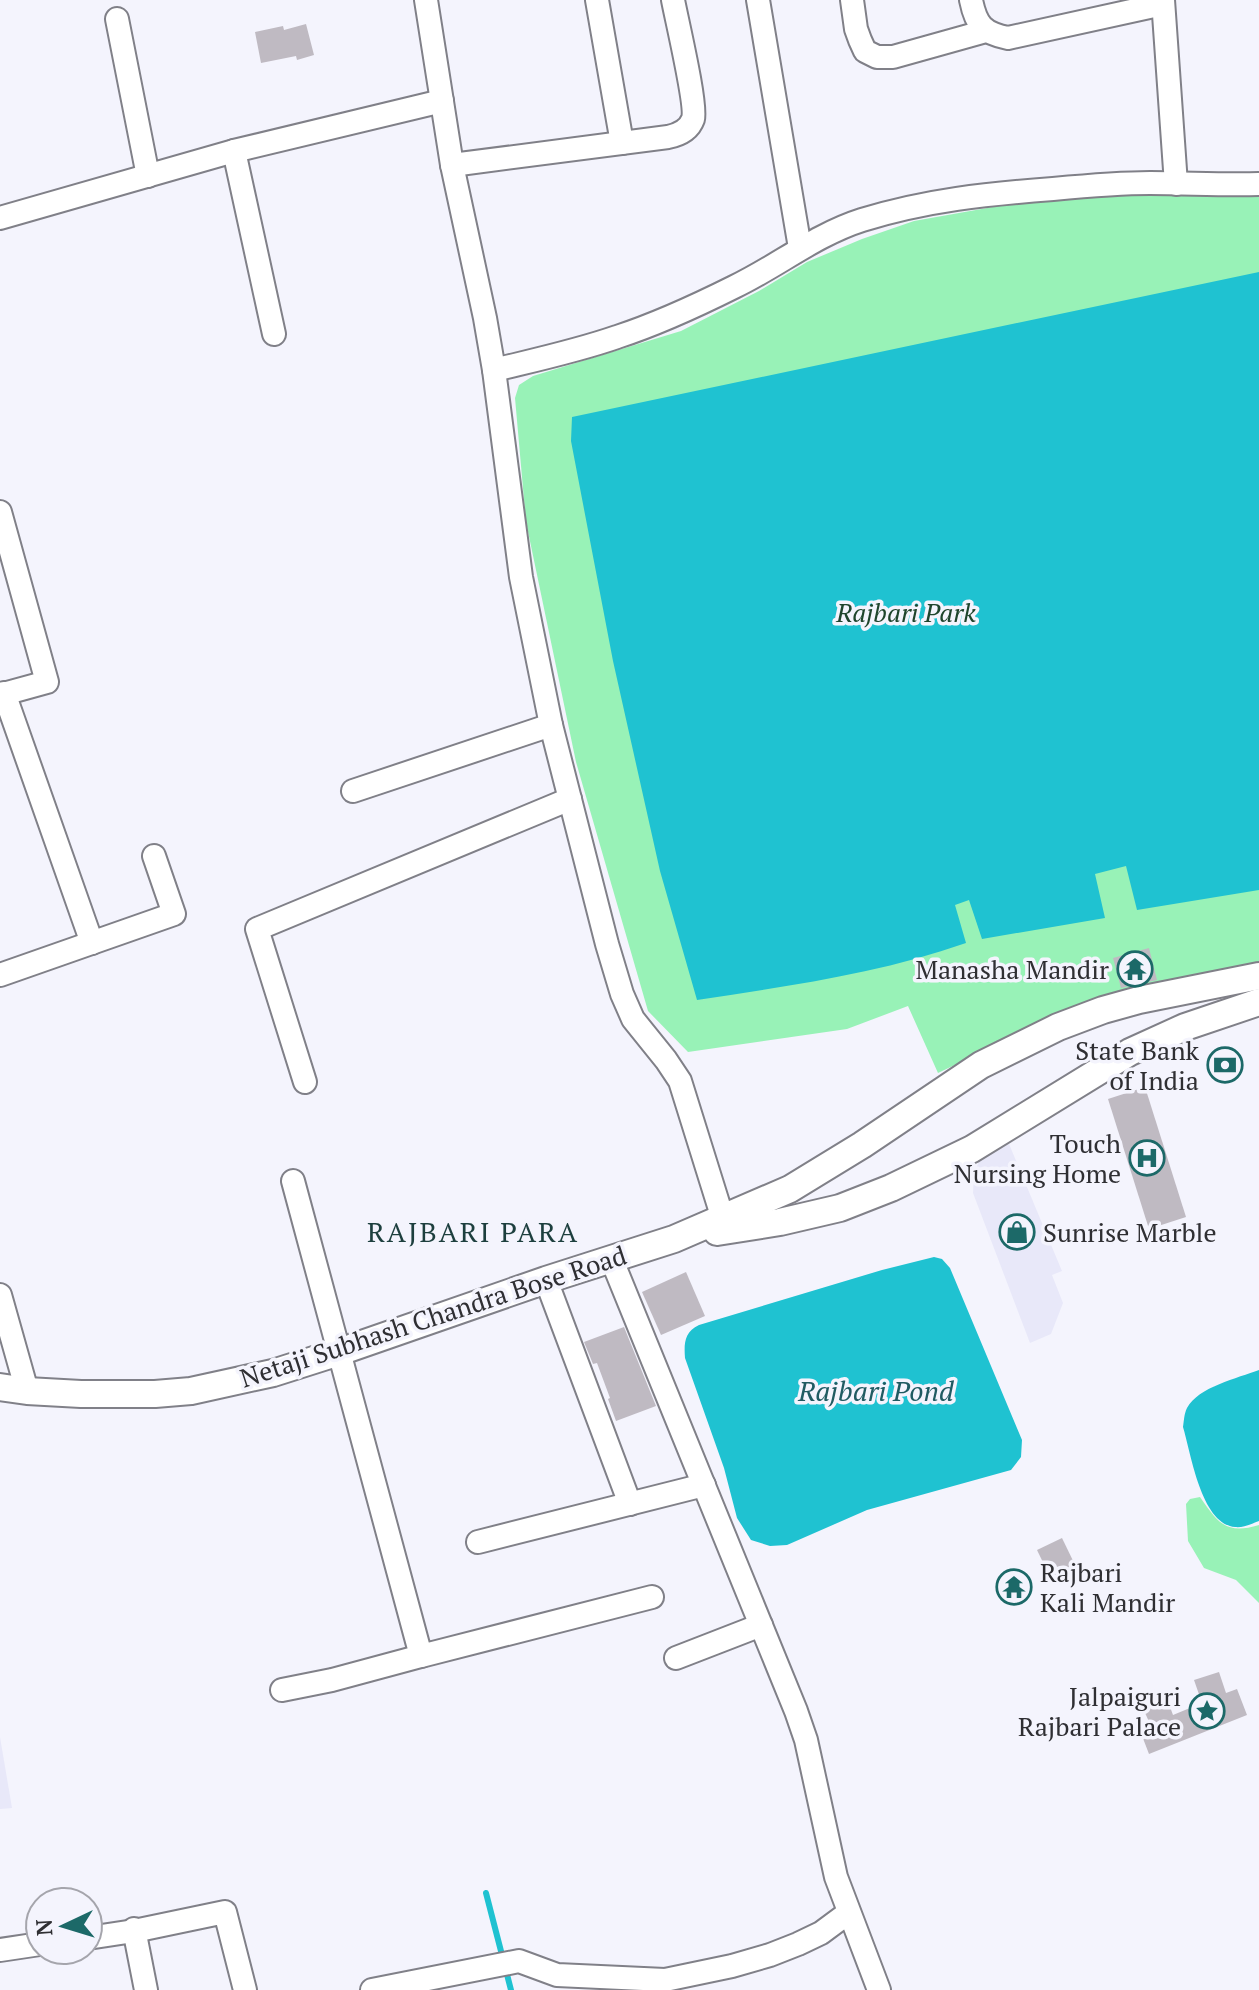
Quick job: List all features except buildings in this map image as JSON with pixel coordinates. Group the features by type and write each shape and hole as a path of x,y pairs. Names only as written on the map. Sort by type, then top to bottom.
{"street":[{"path":"426,0 452,165 494,370 521,577 551,725 622,994 633,1019 680,1081 723,1219"},
{"path":"597,0 622,143"},
{"path":"452,165 679,134 693,118 673,0"},
{"path":"758,0 800,248"},
{"path":"852,0 860,40 865,51 877,57 893,57 986,31"},
{"path":"971,0 977,21 986,31 1008,38 1163,2 1176,184"},
{"path":"117,19 148,176"},
{"path":"0,218 234,151 442,101"},
{"path":"234,151 274,334"},
{"path":"494,370 588,346 661,321 737,286 831,232 940,200 1103,185 1259,184"},
{"path":"0,512 47,682 2,694 92,943"},
{"path":"353,791 551,725"},
{"path":"305,1082 257,929 570,799"},
{"path":"0,975 174,914 154,856"},
{"name":"Netaji Subhash Chandra Bose Road","path":"0,1387 27,1391 155,1394 191,1391 273,1373 339,1352 674,1239 790,1189 981,1065 1058,1027 1139,1000 1216,982 1259,976"},
{"name":"Netaji Subhash Chandra Bose Road","path":"674,1239 780,1222 840,1208 891,1188 972,1149 1130,1052 1185,1027 1259,1002"},
{"path":"293,1181 421,1656"},
{"path":"611,1258 806,1740 836,1877 879,1990"},
{"path":"546,1280 630,1504"},
{"path":"0,1295 27,1391"},
{"path":"478,1542 704,1485"},
{"path":"282,1690 332,1680 652,1597"},
{"path":"676,1658 761,1625"},
{"path":"104,1935 225,1912 245,1990"},
{"path":"372,1990 519,1961 557,1975 666,1985 798,1944 821,1933 848,1913"},
{"path":"134,1930 146,1990"},
{"path":"0,1950 24,1946"}],"shaded area":[{"name":"Sunrise Marble","path":"1009,1144 1062,1271 1052,1275 1063,1303 1051,1334 1030,1343 973,1193 974,1173 981,1157"},
{"path":"0,1737 12,1808 0,1809"}],"green space":[{"name":"Rajbari Park","path":"1126,190 1259,194 1259,967 1005,1041 938,1073 908,1006 847,1029 688,1052 648,1011 576,762 526,522 515,398 519,385 533,376 681,331 807,262 914,221 1026,201"},
{"path":"1200,1497 1224,1524 1238,1528 1259,1525 1259,1603 1236,1580 1204,1568 1188,1541 1186,1504 1190,1499"}],"water":[{"name":"Rajbari Park","path":"1259,272 1259,890 1137,910 1126,866 1095,874 1105,918 982,939 969,900 955,905 966,943 866,971 697,1000 660,871 613,661 571,441 572,417"},
{"name":"Rajbari Pond","path":"934,1257 942,1259 950,1268 1022,1440 1021,1457 1011,1470 867,1510 787,1545 770,1546 751,1540 737,1518 724,1468 685,1358 688,1335 699,1325"},
{"path":"1259,1370 1259,1521 1235,1527 1223,1523 1206,1501 1183,1427 1184,1418 1187,1408 1200,1394"}],"waterway":[{"path":"486,1893 511,1990"}],"place":[{"name":"Manasha Mandir","path":"1135,969"},
{"name":"State Bank of India","path":"1225,1065"},
{"name":"Touch Nursing Home","path":"1147,1158"},
{"name":"Sunrise Marble","path":"1017,1232"},
{"name":"Rajbari Kali Mandir","path":"1014,1587"},
{"name":"Jalpaiguri Rajbari Palace","path":"1207,1711"}],"district":[{"name":"RAJBARI PARA","path":"473,1231"}]}
